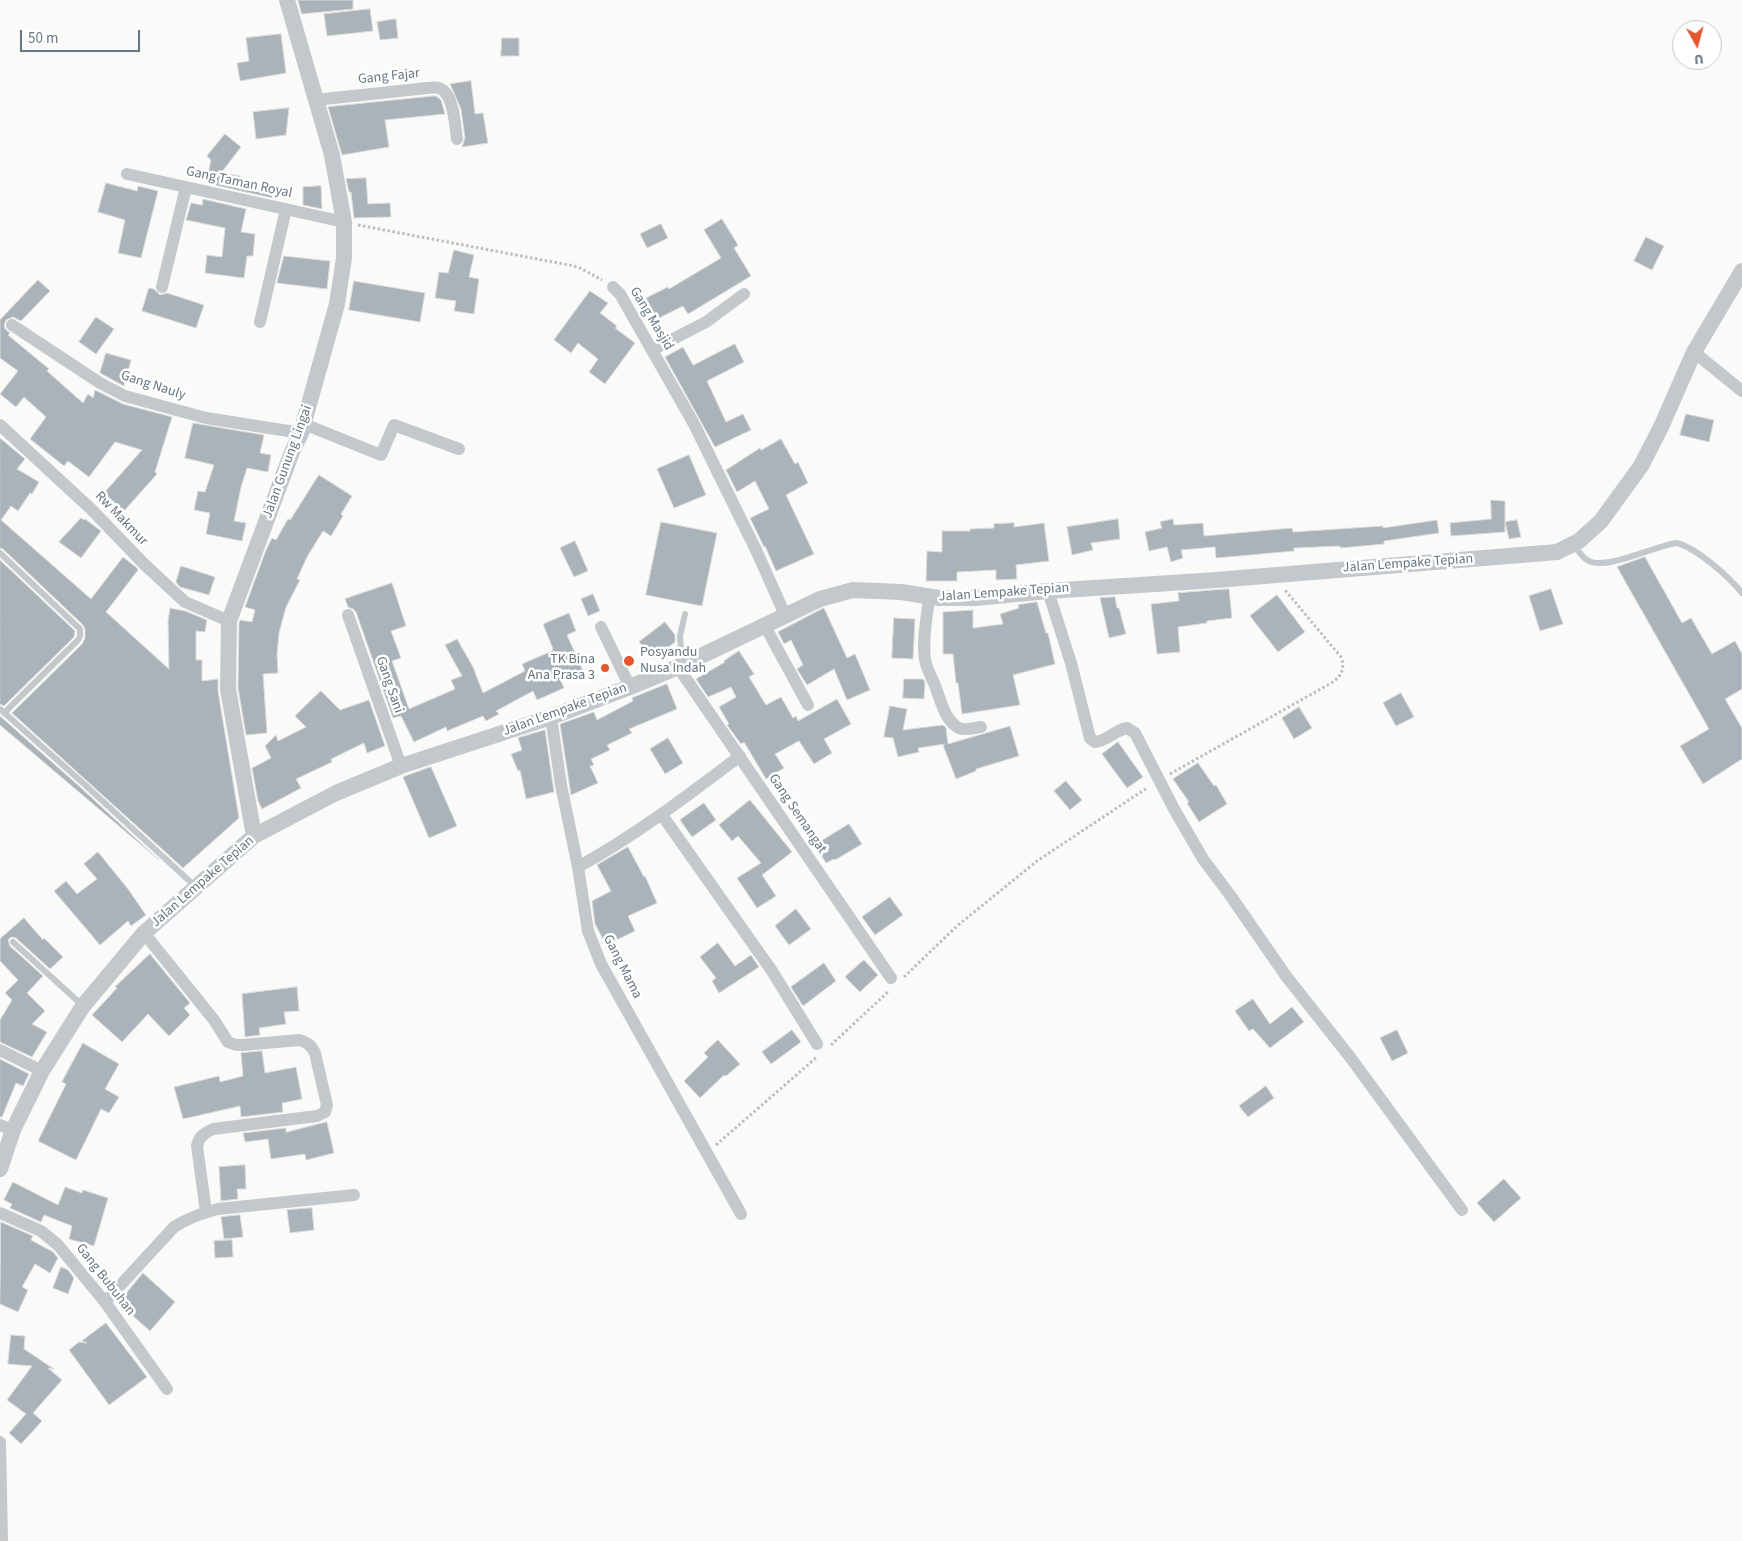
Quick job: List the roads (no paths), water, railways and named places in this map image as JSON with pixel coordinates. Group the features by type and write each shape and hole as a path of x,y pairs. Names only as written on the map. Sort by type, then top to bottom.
{"street":[{"name":"Jalan Gunung Lingai","path":"254,836 228,689 229,621 302,428 337,304 344,258 344,222 332,155 286,0"},
{"name":"Gang Fajar","path":"315,100 427,88 440,89 448,96 457,139"},
{"name":"Gang Taman Royal","path":"127,174 344,222"},
{"path":"162,287 186,187"},
{"path":"260,322 286,209"},
{"name":"Jalan Lempake Tepian","path":"0,1169 7,1128 83,1006 144,933 254,836 336,793 401,766 551,717 630,687 786,617 820,599 853,590 901,592 929,598 975,598 1558,552 1573,545 1601,520 1641,466 1661,427 1694,352 1742,271"},
{"name":"Gang Masjid","path":"613,287 620,294 652,350 724,483 786,617"},
{"path":"652,350 706,322 744,294"},
{"name":"Gang Nauly","path":"12,325 100,383 125,396 153,404 206,418 302,428 381,455 394,425 459,449"},
{"path":"1694,352 1742,391"},
{"name":"Rw Makmur","path":"0,424 91,509 144,564 185,602 229,621"},
{"path":"1048,591 1071,663 1090,738 1095,742 1100,742 1120,729 1127,728 1131,729 1139,738 1160,781 1204,858 1286,976 1350,1057 1462,1210"},
{"path":"929,598 925,659 944,710 953,724 962,729 981,727"},
{"name":"Gang Sani","path":"348,615 401,766"},
{"path":"764,626 808,705"},
{"path":"601,628 630,687"},
{"name":"Gang Semangat","path":"680,666 896,981"},
{"name":"Gang Mama","path":"551,717 561,785 578,867 588,931 601,964 741,1214"},
{"path":"578,867 617,845 662,815 740,756"},
{"path":"662,815 772,971 820,1048"},
{"path":"144,933 214,1020 228,1042 242,1045 299,1040 311,1046 315,1053 327,1105 325,1112 317,1116 213,1129 204,1134 198,1140 197,1146 206,1212"},
{"path":"0,1050 42,1071"},
{"path":"105,1302 174,1227 183,1221 218,1209 354,1195"},
{"name":"Gang Bubuhan","path":"0,1213 41,1231 58,1245 105,1302 167,1389"},
{"path":"0,1442 2,1541"}],"lane":[{"path":"1573,545 1585,559 1594,563 1625,559 1677,542 1712,564 1733,582 1742,593"},
{"path":"0,554 80,629 78,640 2,711 196,888"},
{"path":"680,666 680,636 684,614"},
{"path":"13,942 83,1006"}],"place":[{"name":"Posyandu Nusa Indah","path":"629,661"},
{"name":"TK Bina Ana Prasa 3","path":"605,668"}]}
